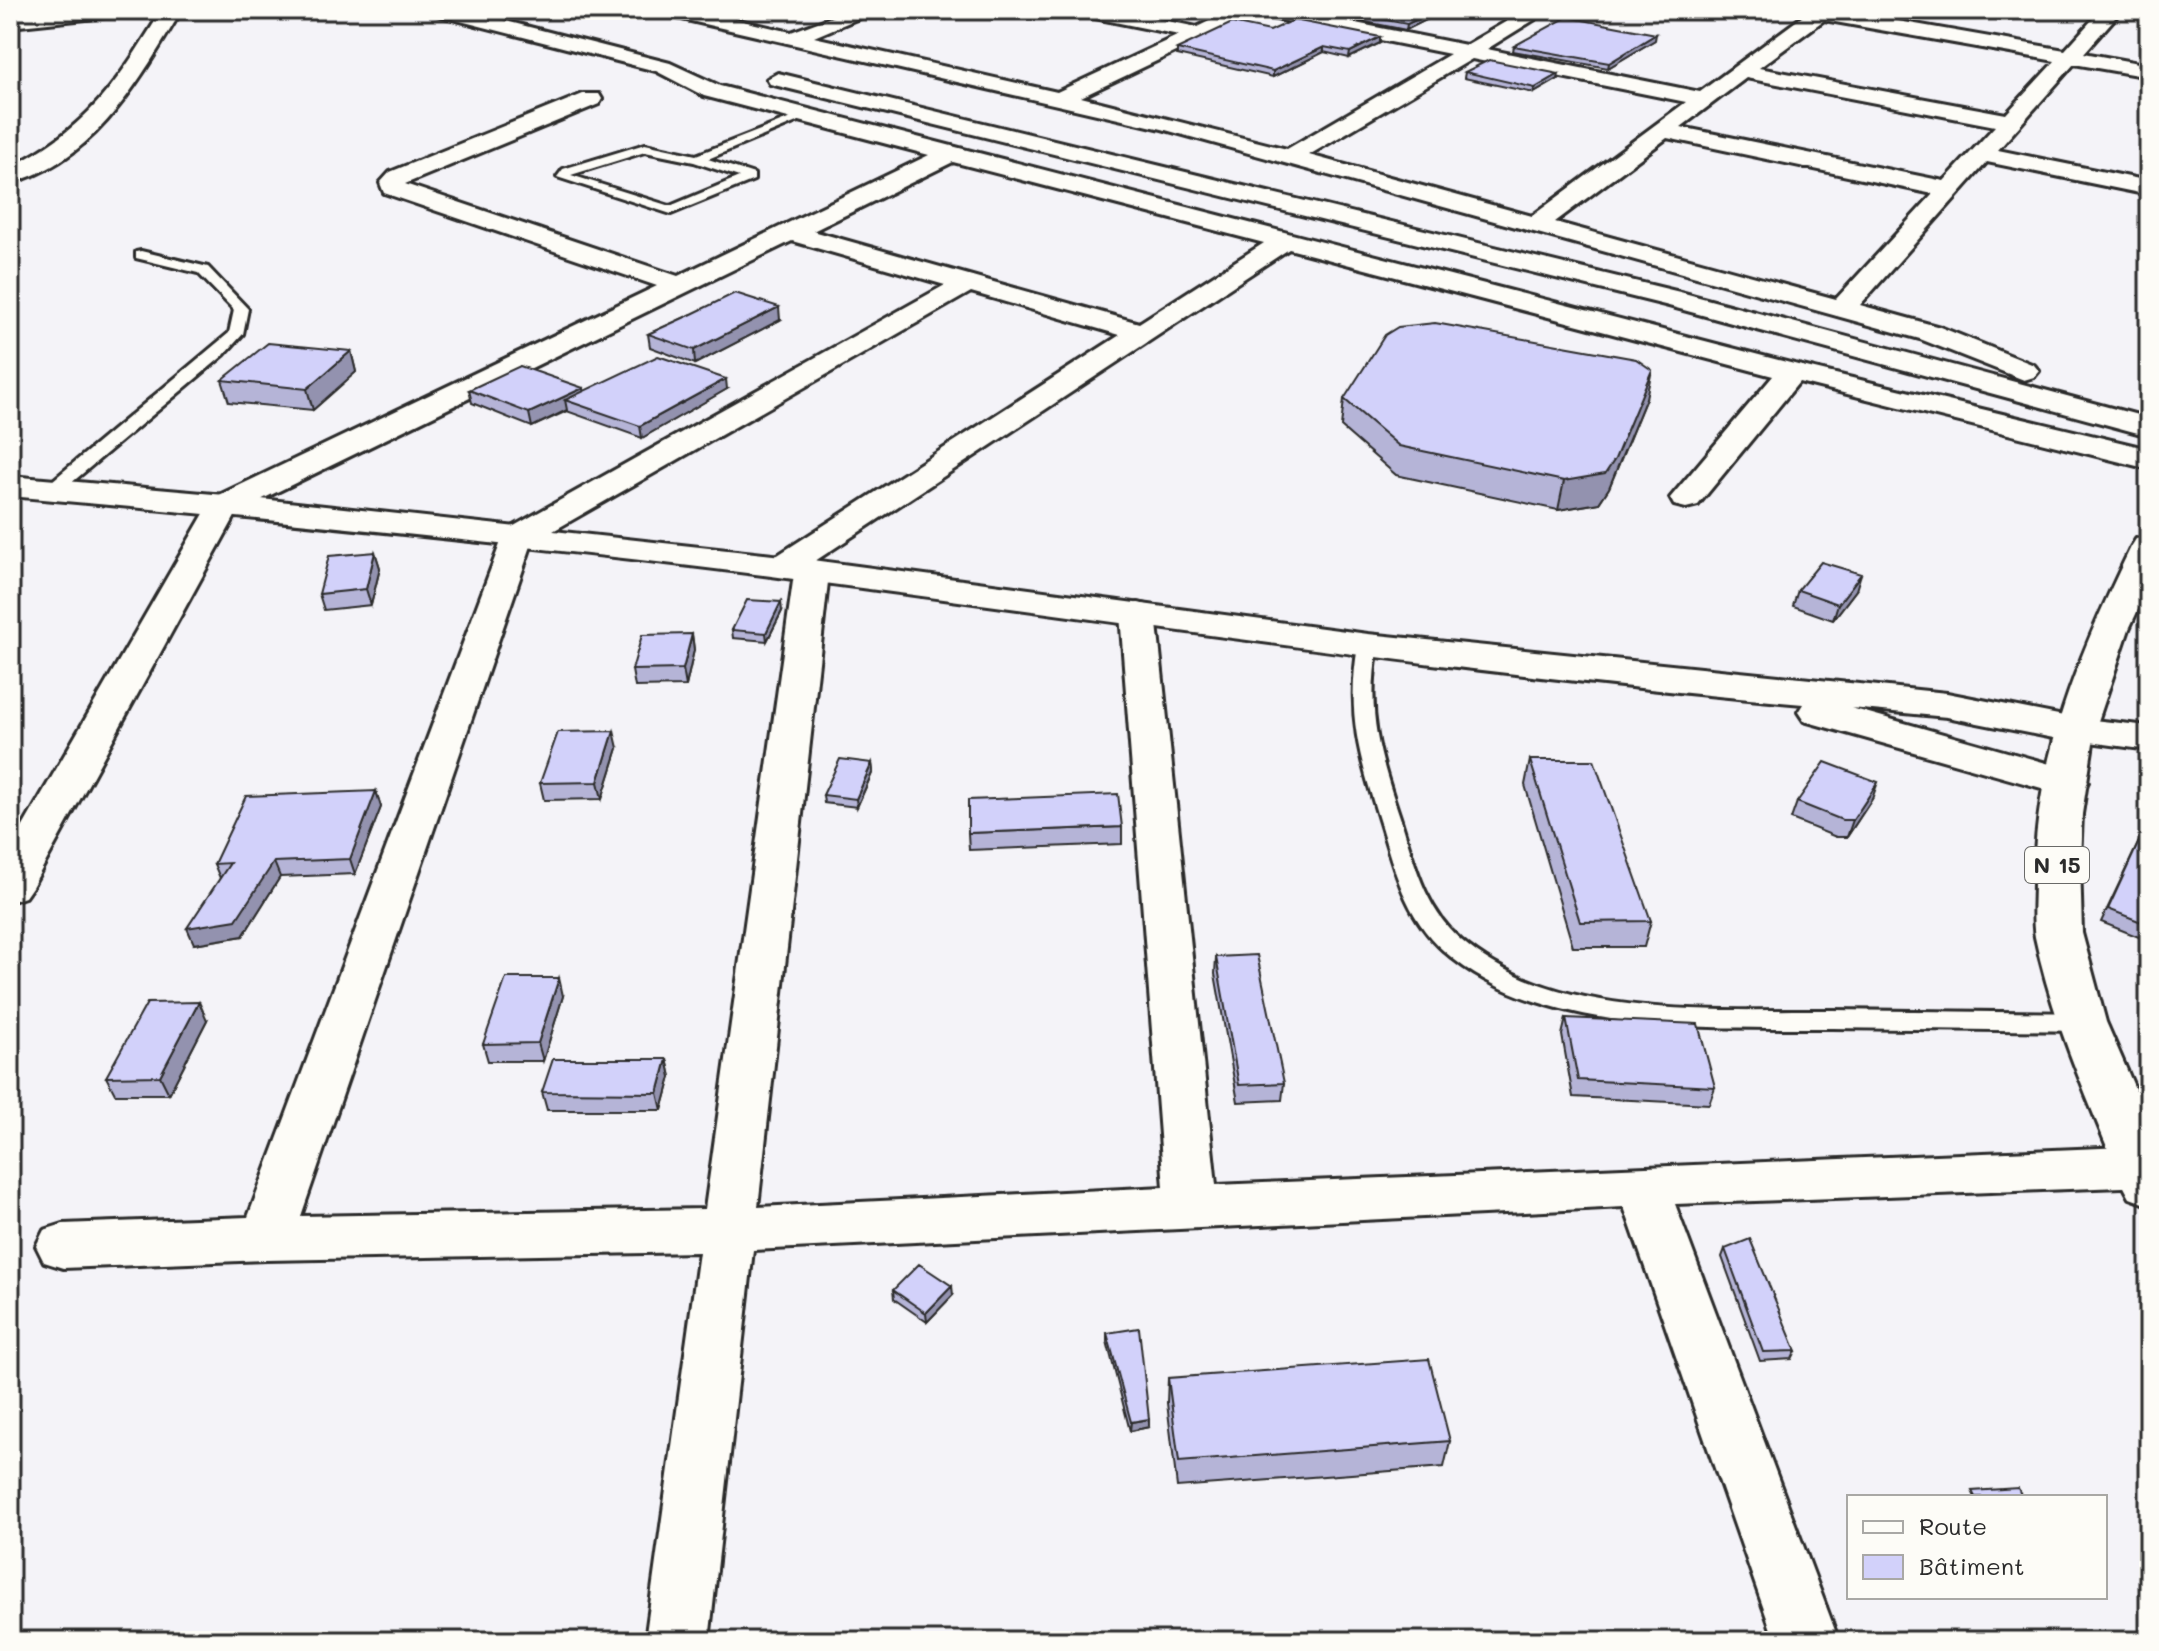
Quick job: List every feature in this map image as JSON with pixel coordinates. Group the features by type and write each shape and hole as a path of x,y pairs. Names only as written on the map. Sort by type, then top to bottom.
{"street":[{"path":"15,24 115,10"},
{"path":"10,176 76,141 100,119 172,10"},
{"path":"440,10 663,67 693,85 805,116 1792,372 2149,459"},
{"path":"490,10 705,62"},
{"path":"669,10 1059,99 1291,156 1538,223 1930,333 2149,421"},
{"path":"792,38 868,10"},
{"path":"1085,10 1199,33"},
{"path":"1059,99 1248,10"},
{"path":"1261,10 1704,99"},
{"path":"1291,156 1540,10"},
{"path":"1843,308 2112,10"},
{"path":"1538,223 1742,71 1815,11 2149,71"},
{"path":"1742,71 2011,122"},
{"path":"752,73 1674,299 2149,427"},
{"path":"591,99 398,177 392,183 393,188 680,285"},
{"path":"1663,130 1950,190"},
{"path":"10,887 225,505 951,154"},
{"path":"1982,154 2149,188"},
{"path":"790,232 1142,333"},
{"path":"677,1641 728,1230 797,570 1142,333 1286,240"},
{"path":"267,1238 517,538 968,283"},
{"path":"1686,498 1792,372"},
{"path":"10,486 225,505 797,570 1368,646 1723,685 1947,705 2074,730 2149,738"},
{"name":"N 15","path":"2146,1172 2081,1022 2058,933 2060,814 2074,730 2110,629 2149,547"},
{"path":"1138,614 1192,1207"},
{"path":"1723,685 2067,782"},
{"path":"63,1246 267,1238 728,1230 1642,1185 2146,1172"},
{"path":"1642,1185 1807,1641"}],"lane":[{"path":"697,159 750,177 671,210 563,177 567,172 645,148 697,159 805,116"},
{"path":"52,490 219,352 236,334 241,309 203,270 141,255"},
{"path":"1368,646 1360,685 1362,736 1406,869 1432,925 1462,952 1509,980 1563,1000 1640,1015 2081,1022"}],"building":[{"path":"1333,10 1436,10 1407,24"},
{"path":"1567,17 1656,34 1609,63 1514,46"},
{"path":"1294,20 1380,37 1350,52 1324,47 1273,71 1177,49 1232,23 1270,31"},
{"path":"1489,60 1559,74 1535,88 1465,72"},
{"path":"735,293 779,307 694,350 648,334 692,314"},
{"path":"1435,323 1636,359 1652,370 1615,459 1605,474 1564,481 1399,446 1344,399 1385,335 1398,327"},
{"path":"268,343 351,351 307,389 222,380"},
{"path":"658,356 726,379 640,426 565,400"},
{"path":"520,366 583,388 529,413 469,390"},
{"path":"375,552 366,589 319,594 329,556"},
{"path":"1821,562 1861,574 1838,604 1798,590"},
{"path":"747,600 781,602 766,633 732,630"},
{"path":"692,634 683,669 632,670 642,635"},
{"path":"614,731 598,782 540,783 558,732"},
{"path":"840,759 872,763 856,799 823,795"},
{"path":"1530,760 1594,760 1651,921 1580,922"},
{"path":"1825,762 1878,782 1853,820 1842,820 1797,802"},
{"path":"376,791 350,859 274,862 236,920 187,928 230,863 214,864 246,796"},
{"path":"1118,794 1122,827 968,833 968,800"},
{"path":"2149,820 2149,925 2108,909"},
{"path":"1257,955 1284,1083 1239,1085 1216,957"},
{"path":"506,978 559,978 538,1043 483,1044"},
{"path":"199,1002 160,1076 106,1077 147,1003"},
{"path":"1566,1018 1698,1024 1715,1087 1578,1080"},
{"path":"553,1059 667,1059 658,1093 542,1092"},
{"path":"1750,1239 1796,1351 1763,1352 1725,1249"},
{"path":"919,1264 952,1286 926,1313 893,1290"},
{"path":"1139,1328 1149,1419 1131,1422 1107,1333"},
{"path":"1429,1359 1450,1441 1179,1462 1168,1378"},
{"path":"2018,1488 2021,1495 1974,1495 1972,1491"}]}
